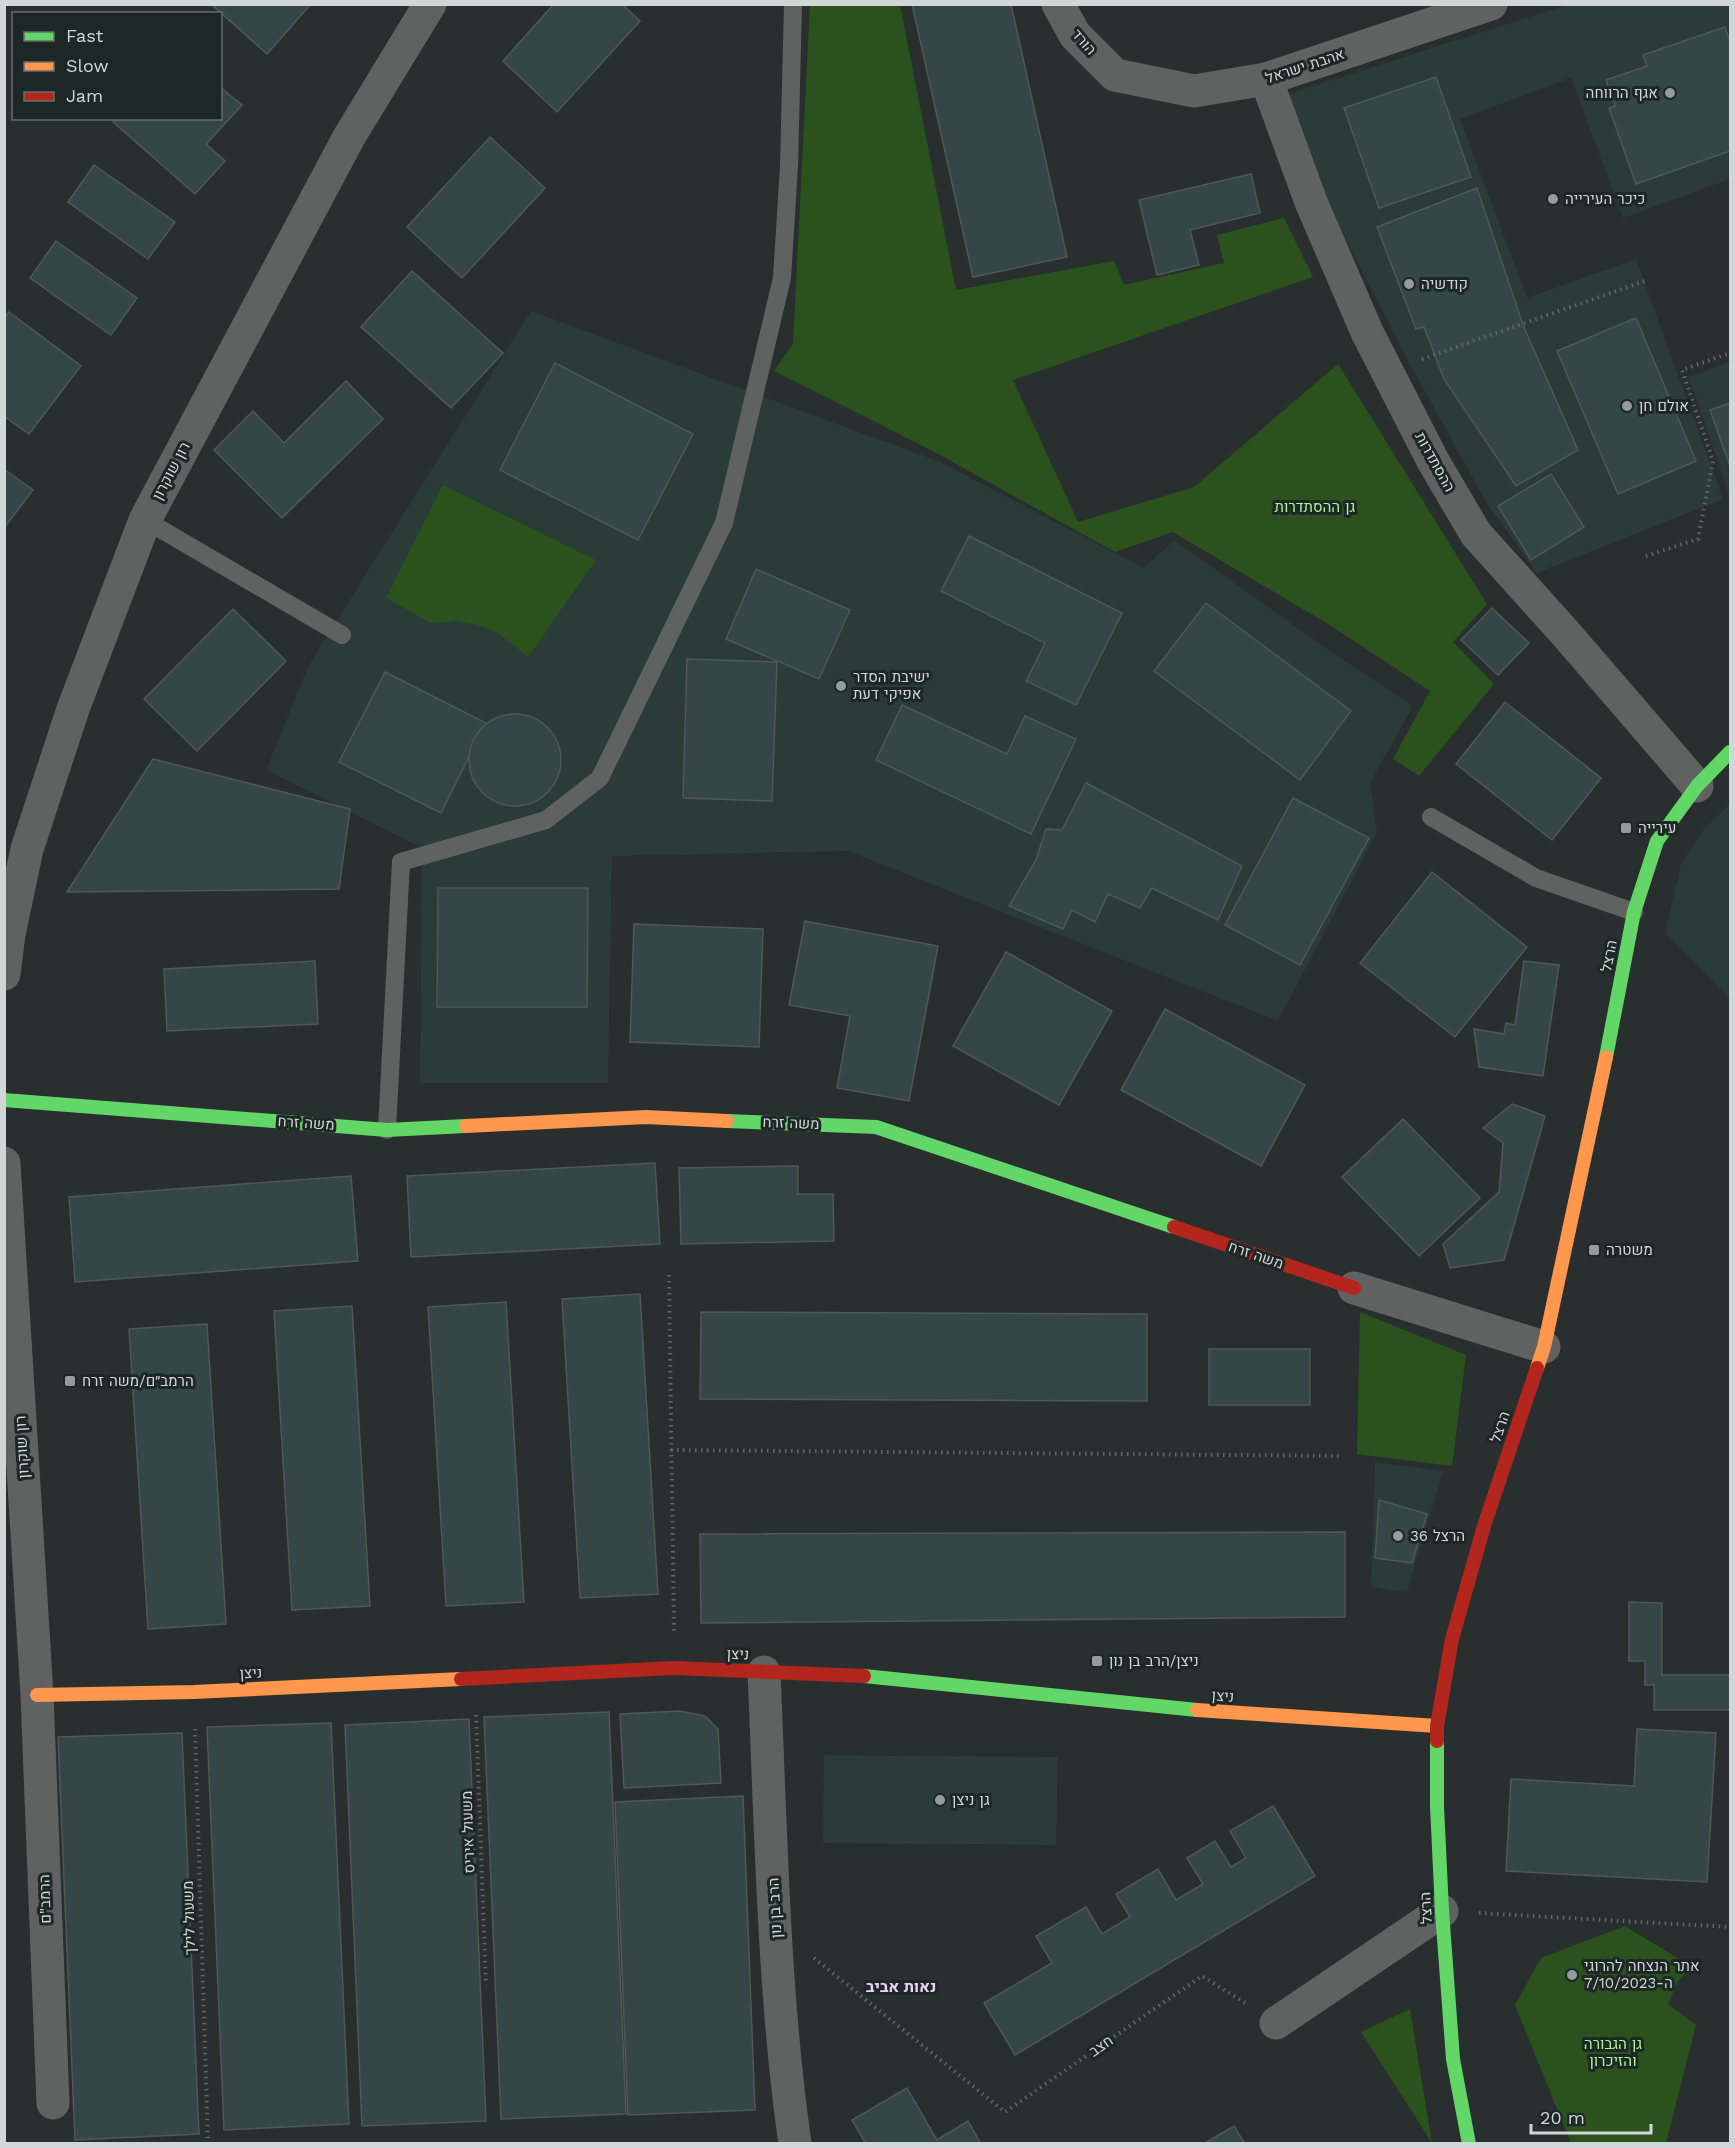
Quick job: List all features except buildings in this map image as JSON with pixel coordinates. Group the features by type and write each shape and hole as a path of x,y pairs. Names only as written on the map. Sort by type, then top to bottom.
{"street":[{"name":"רון שוקרון","path":"4,974 9,934 27,849 73,709 146,520 349,137 429,4"},
{"name":"הורד","path":"1058,4 1075,35 1115,75"},
{"name":"אהבת ישראל","path":"1115,75 1194,91 1266,80 1491,4"},
{"name":"ההסתדרות","path":"1266,80 1311,202 1366,332 1433,461 1476,534 1567,635 1697,786"},
{"name":"הרצל","path":"1469,2144 1454,2059 1442,1911 1437,1806 1437,1726 1452,1639 1484,1526 1544,1347 1593,1122 1634,912 1657,841 1697,786 1731,752"},
{"name":"משה זרח","path":"4,1100 387,1130 646,1117 876,1127 1354,1288 1544,1347"},
{"name":"רון שוקרון","path":"4,1163 37,1695"},
{"name":"ניצן","path":"37,1695 194,1692 674,1668 875,1677 1222,1713 1437,1726"},
{"name":"הרב בן נון","path":"764,1672 776,1928 788,2093 795,2144"},
{"name":"הרמב\"ם","path":"37,1695 53,2103"},
{"path":"1276,2023 1442,1911"}],"lane":[{"path":"387,1130 401,862 546,820 600,778 724,523 782,278 789,166 793,4"},
{"path":"146,520 342,635"},
{"path":"1431,817 1536,878 1634,912"}],"path":[{"path":"1387,371 1645,280"},
{"path":"1646,556 1698,539 1713,461 1682,370 1731,353"},
{"path":"669,1275 674,1668"},
{"path":"671,1450 1341,1456"},
{"name":"משעול איריס","path":"474,1678 486,1985"},
{"name":"משעול לילך","path":"194,1692 208,2144"},
{"path":"1442,1911 1731,1927"},
{"name":"חצב","path":"776,1928 1005,2112 1202,1976 1276,2023"}],"shaded area":[{"path":"1567,5 1730,5 1730,179 1623,218 1571,78 1460,119 1527,298 1636,259 1723,499 1537,573 1486,502 1411,366 1320,190 1288,94"},
{"name":"ישיבת הסדר אפיקי דעת","path":"531,311 940,462 1144,568 1174,540 1334,654 1413,706 1370,783 1377,832 1278,1021 848,851 612,856 608,1083 420,1083 422,848 266,770 309,665"},
{"path":"1730,362 1730,497 1689,377"},
{"path":"1730,804 1730,999 1665,933 1681,864 1705,828"},
{"path":"1375,1462 1443,1471 1407,1592 1371,1587"},
{"name":"גן ניצן","path":"824,1755 1058,1757 1056,1845 823,1843"}],"green space":[{"name":"גן ההסתדרות","path":"810,5 900,5 956,290 1114,261 1124,285 1224,263 1217,235 1284,218 1313,277 1013,380 1078,522 1194,487 1338,364 1487,604 1453,642 1494,684 1419,776 1393,759 1430,691 1333,627 1173,532 1115,552 929,449 774,371 793,344"},
{"path":"443,485 596,560 528,657 498,633 478,625 457,621 431,623 386,598"},
{"path":"1360,1312 1466,1355 1452,1466 1357,1454"},
{"name":"גן הגבורה והזיכרון","path":"1625,1926 1692,1967 1678,1981 1668,2004 1696,2025 1666,2143 1571,2143 1515,2005 1541,1958"},
{"path":"1410,2009 1432,2143 1361,2032"}],"traffic: fast":[{"path":"1606,1057 1634,912 1657,841 1697,786 1730,752"},
{"path":"4,1100 387,1130 466,1126"},
{"path":"727,1121 876,1127 1174,1227"},
{"path":"864,1676 1197,1710"},
{"path":"1437,1741 1437,1806 1442,1911 1453,2059 1469,2144"}],"traffic: slow":[{"path":"1537,1368 1544,1347 1606,1057"},
{"path":"466,1126 646,1117 727,1121"},
{"path":"37,1695 194,1692 461,1679"},
{"path":"1197,1710 1437,1726"}],"traffic: jam":[{"path":"1174,1227 1354,1288"},
{"path":"1437,1741 1437,1726 1452,1639 1484,1526 1537,1368"},
{"path":"461,1679 674,1668 864,1676"}],"place":[{"name":"אגף הרווחה","path":"1670,93"},
{"name":"כיכר העירייה","path":"1553,199"},
{"name":"קודשיה","path":"1409,284"},
{"name":"אולם חן","path":"1627,406"},
{"name":"ישיבת הסדר אפיקי דעת","path":"841,686"},
{"name":"עירייה","path":"1626,828"},
{"name":"משטרה","path":"1594,1250"},
{"name":"הרמב״ם/משה זרח","path":"70,1381"},
{"name":"הרצל 36","path":"1398,1536"},
{"name":"ניצן/הרב בן נון","path":"1097,1661"},
{"name":"גן ניצן","path":"940,1800"},
{"name":"אתר הנצחה להרוגי ה-7/10/2023","path":"1572,1975"}],"district":[{"name":"נאות אביב","path":"901,1986"}]}
